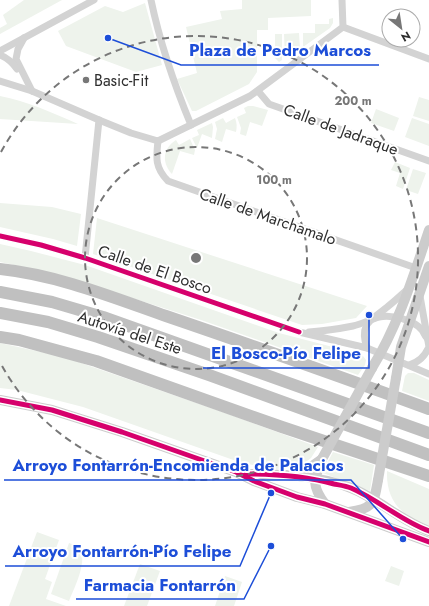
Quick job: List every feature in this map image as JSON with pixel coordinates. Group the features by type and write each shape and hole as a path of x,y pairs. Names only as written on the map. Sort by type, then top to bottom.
{"highway":[{"path":"0,269 38,275 90,290 224,335 429,409"},
{"name":"Autovía del Este","path":"0,292 52,302 103,317 429,432"},
{"name":"Autovía del Este","path":"0,313 48,322 98,336 209,374 429,455"},
{"path":"0,337 19,340 96,361 429,476"},
{"path":"348,449 429,484"}],"street":[{"path":"0,51 94,0"},
{"path":"151,0 158,32 191,125"},
{"path":"342,0 343,27"},
{"path":"343,27 429,59"},
{"path":"0,81 32,91 131,133 158,141 250,96 343,27"},
{"path":"24,38 18,49 16,59 32,91"},
{"path":"0,55 6,57 12,62 32,91"},
{"name":"Calle de Jadraque","path":"258,91 269,104 429,161"},
{"path":"86,258 99,120"},
{"name":"Calle de Marchamalo","path":"158,141 158,168 162,175 168,180 412,267"},
{"path":"325,504 315,489 315,479 322,459 380,354 398,318 408,289 412,267 429,230"},
{"name":"Calle de El Bosco","path":"0,236 41,245 86,258 299,332 366,348 429,374"},
{"path":"347,512 360,511 367,508 374,500 401,347 429,266"},
{"path":"366,348 364,331 368,322 387,308 408,289"},
{"path":"409,365 416,363 421,359 429,347 420,294"},
{"name":"Calle de El Bosco","path":"299,332 324,331 368,322 378,317 391,316 410,322"},
{"path":"410,322 422,330 427,338"},
{"path":"0,400 52,410 96,424 242,474 297,496 325,504 429,542"},
{"path":"293,476 305,471 322,459"},
{"path":"242,474 293,476 315,479 350,488 374,500 408,522 429,531"},
{"path":"378,480 380,494 391,512"}],"shaded area":[{"path":"24,0 62,0 0,34 0,28 7,24 3,15"},
{"path":"242,0 311,0 311,16 268,18 268,30 257,30 257,72 249,84 196,111 192,111 177,79 197,73 186,27 222,19 220,11 242,9"},
{"path":"145,3 162,65 136,72 66,46 58,31 105,6 123,12"},
{"path":"333,18 333,23 330,28 303,47 303,33 315,33 315,24 329,24 329,19"},
{"path":"299,33 300,48 285,58 284,34"},
{"path":"275,34 282,34 282,60 279,62 275,58"},
{"path":"0,96 30,104 78,124 0,119"},
{"path":"419,97 429,100 429,121 413,116"},
{"path":"248,106 268,110 262,126 250,122 246,136 240,134 241,128 237,117 246,113 244,108"},
{"path":"376,109 399,118 394,131 371,123"},
{"path":"223,118 226,123 235,118 237,127 236,132 226,129 222,142 215,139 217,129 215,122"},
{"path":"412,118 429,124 429,146 405,137"},
{"path":"212,123 212,138 202,134 197,148 192,138 199,135 197,130"},
{"path":"190,139 195,150 194,155 180,151 172,174 165,161 168,148 176,140 179,145"},
{"path":"395,162 410,168 403,189 396,186 400,173 391,170"},
{"path":"413,169 426,173 418,194 406,190"},
{"path":"0,203 52,207 81,214 77,246 0,227"},
{"path":"97,218 367,306 356,318 322,324 302,325 93,254"},
{"path":"0,244 85,265 279,333 352,352 363,356 366,360 365,365 358,375 201,320 60,275 0,262"},
{"path":"0,343 64,357 318,447 311,458 299,467 276,469 242,463 83,407 17,390 0,388"},
{"path":"408,373 414,373 429,380 429,401 402,391 405,376"},
{"path":"333,452 374,465 370,491 323,473"},
{"path":"387,471 429,489 429,526 411,518 398,506 389,491"},
{"path":"37,532 59,540 45,579 52,582 46,599 66,606 9,606"},
{"path":"69,543 81,547 82,561 80,574 69,601 51,594"},
{"path":"140,564 160,571 147,606 124,606"},
{"path":"391,566 404,571 399,586 385,581"},
{"path":"225,576 242,582 234,606 215,606"}],"cycle path":[{"path":"0,236 41,245 85,258 299,332"},
{"path":"0,400 52,410 122,432 236,472 254,481 297,497 325,504 429,542"},
{"path":"246,474 301,477 349,487 371,498 409,522 429,531"}],"place":[{"name":"Plaza de Pedro Marcos","path":"108,38"},
{"name":"Basic-Fit","path":"86,80"},
{"name":"El Bosco-Pío Felipe","path":"369,315"},
{"name":"Arroyo Fontarrón-Pío Felipe","path":"271,493"},
{"name":"Arroyo Fontarrón-Encomienda de Palacios","path":"403,539"},
{"name":"Farmacia Fontarrón","path":"271,546"}]}
